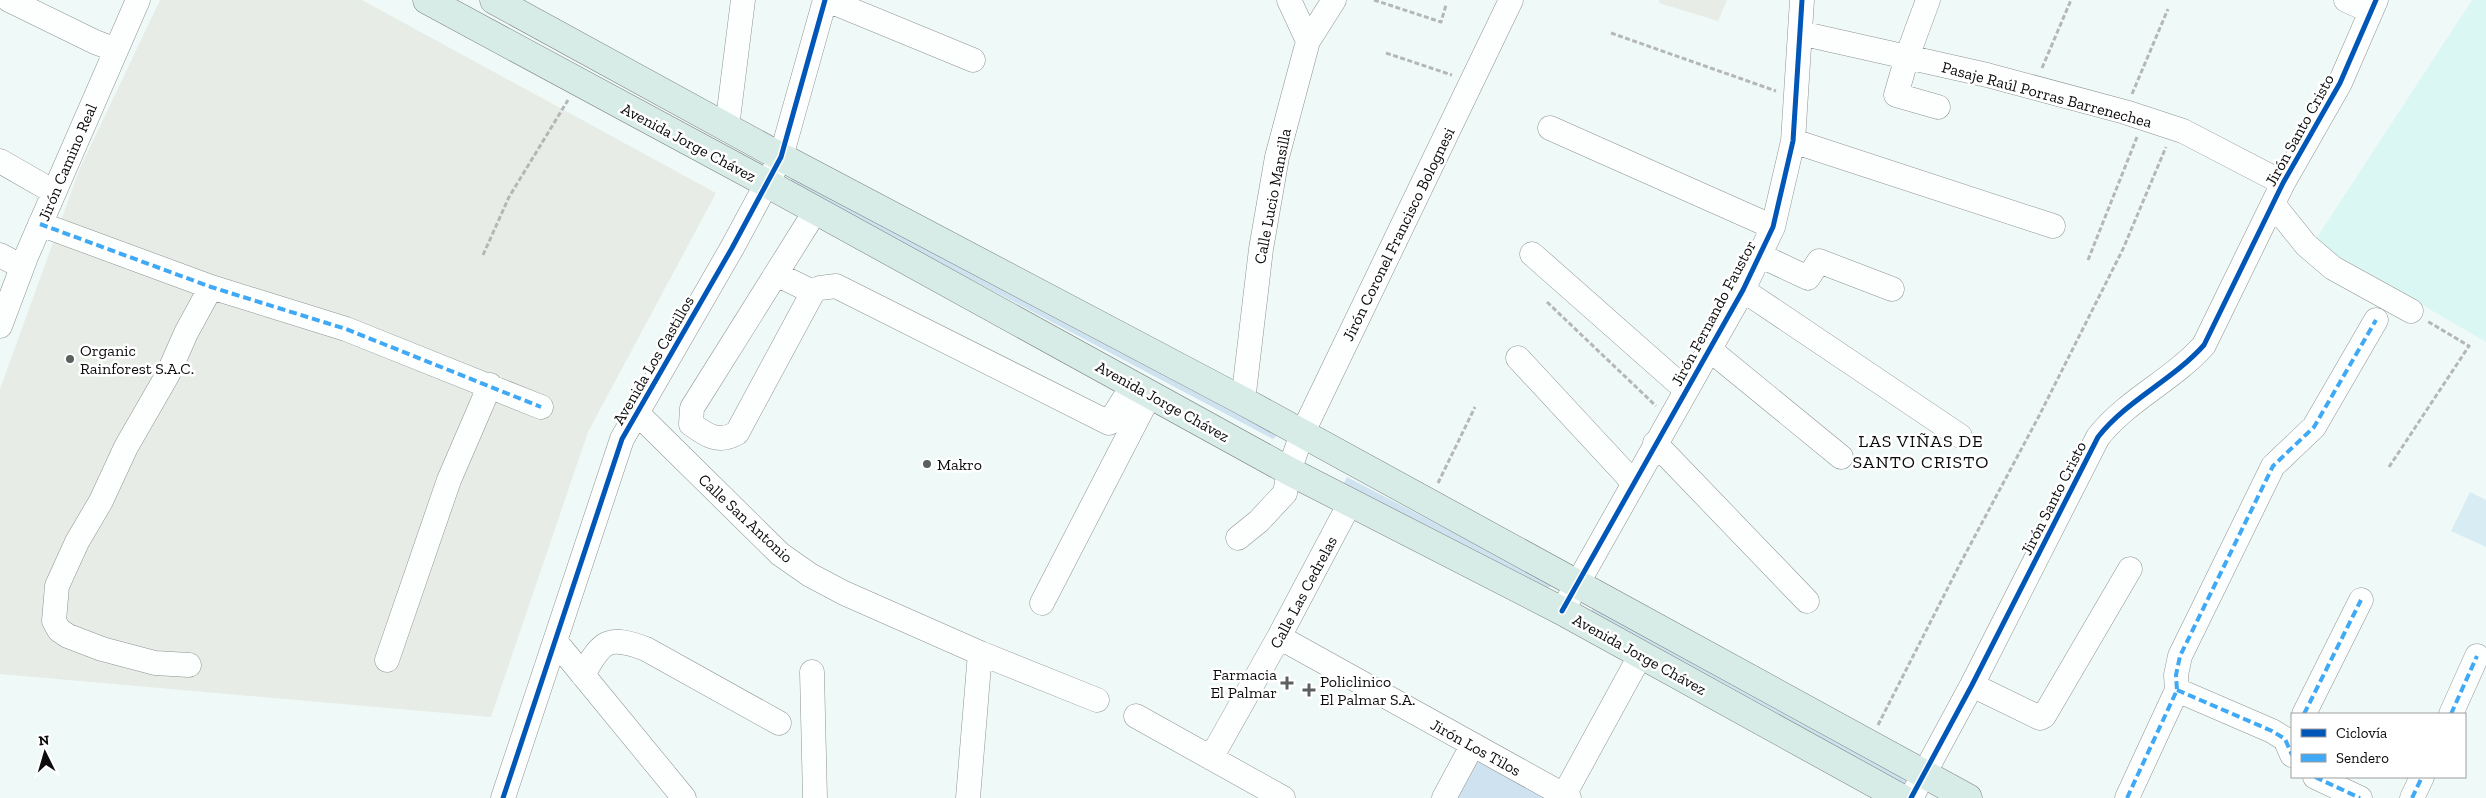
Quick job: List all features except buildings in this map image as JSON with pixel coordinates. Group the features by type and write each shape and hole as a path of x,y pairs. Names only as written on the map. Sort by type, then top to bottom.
{"main road":[{"name":"Avenida Jorge Chávez","path":"427,0 816,210 1350,503 1562,611 1901,798"},
{"name":"Avenida Jorge Chávez","path":"494,0 781,157 1243,401 1968,798"}],"street":[{"path":"9,0 94,42 116,50"},
{"name":"Jirón Camino Real","path":"0,326 5,297 22,267 138,0"},
{"path":"727,128 743,0"},
{"path":"826,0 973,60"},
{"name":"Avenida Los Castillos","path":"503,798 622,439 768,184 781,157 826,0"},
{"path":"1289,0 1308,41"},
{"name":"Calle Lucio Mansilla","path":"1243,401 1270,190 1308,41 1334,0"},
{"name":"Jirón Coronel Francisco Bolognesi","path":"1238,538 1259,521 1285,493 1289,470 1302,434 1511,0"},
{"name":"Jirón Fernando Faustor","path":"1562,611 1633,482 1743,290 1772,227 1793,141 1802,0"},
{"path":"1928,0 1907,57 1896,94 1938,107"},
{"path":"2346,0 2373,5"},
{"name":"Jirón Santo Cristo","path":"1911,798 1972,685 2098,437 2110,422 2188,363 2204,345 2283,183 2340,83 2373,5"},
{"name":"Pasaje Raúl Porras Barrenechea","path":"1800,33 2034,87 2173,128 2283,183"},
{"path":"1550,128 1772,227"},
{"path":"1793,141 2053,226"},
{"path":"0,161 54,192"},
{"path":"2273,204 2306,245 2333,268 2411,312"},
{"path":"816,210 692,408 691,424 711,438 730,437 737,433 813,292 820,288 836,286 1109,423 1142,390"},
{"path":"40,224 211,287 346,330 490,385 541,407"},
{"path":"1532,254 1690,383"},
{"path":"1759,255 1808,278 1819,261 1892,289"},
{"path":"0,256 22,267"},
{"path":"776,274 813,292"},
{"path":"1584,282 1690,383"},
{"path":"189,665 155,663 102,649 68,636 60,630 54,621 58,586 77,542 101,501 126,447 168,374 186,333 211,287"},
{"path":"1743,290 1960,436"},
{"path":"2127,798 2177,690 2176,675 2180,656 2273,466 2314,427 2376,320"},
{"path":"1709,349 1841,457"},
{"path":"1518,358 1633,482"},
{"path":"387,660 449,480 490,385"},
{"path":"1042,603 1142,390"},
{"name":"Calle San Antonio","path":"636,412 780,554 810,575 844,593 980,654 1097,700"},
{"path":"1655,443 1807,601"},
{"name":"Calle Las Cedrelas","path":"1211,758 1279,637 1350,503"},
{"path":"1972,685 2040,718 2044,716 2130,569"},
{"path":"2304,713 2361,600"},
{"name":"Jirón Los Tilos","path":"1279,637 1566,797"},
{"path":"584,676 600,648 612,641 624,641 646,649 779,723"},
{"path":"556,642 684,798"},
{"path":"968,798 980,654"},
{"path":"1566,797 1641,654"},
{"path":"2450,713 2477,656"},
{"path":"812,672 815,798"},
{"path":"2177,690 2272,731 2284,739 2291,749"},
{"path":"1136,716 1284,798"},
{"path":"1444,798 1472,746"},
{"path":"2317,778 2360,798"},
{"path":"2412,798 2422,778"}],"path":[{"path":"1374,0 1441,22 1446,5"},
{"path":"2034,87 2071,0"},
{"path":"2088,260 2168,9"},
{"path":"1611,33 1796,98"},
{"path":"1386,52 1471,82"},
{"path":"483,254 509,197 578,82"},
{"path":"1869,743 1960,564 2039,416 2119,257 2173,128"},
{"path":"1547,302 1669,419"},
{"path":"2389,467 2469,346 2411,312"},
{"path":"1428,504 1475,407"}],"shaded area":[{"path":"160,0 362,0 716,193 588,432 491,717 0,674 0,389 80,168"},
{"path":"1659,0 1727,0 1718,21 1659,3"},
{"path":"2472,0 2486,0 2486,342 2314,242"},
{"path":"795,174 1278,435 1273,439 789,183"},
{"path":"1347,477 1554,585 1539,592 1341,489"},
{"path":"2470,492 2486,500 2486,547 2451,531"},
{"path":"1594,606 1908,778 1903,787 1589,615"},
{"path":"1481,757 1559,798 1449,798 1473,761"}],"marked path":[{"path":"40,224 211,287 346,329 541,407"},
{"path":"2127,798 2177,690 2176,675 2180,656 2273,466 2314,427 2376,320"},
{"path":"2304,713 2361,600"},
{"path":"2451,713 2477,656"},
{"path":"2177,690 2272,731 2285,739 2291,753"},
{"path":"2317,778 2360,798"},
{"path":"2412,798 2422,778"}],"cycle path":[{"path":"503,798 622,439 732,248 781,157 825,0"},
{"path":"1562,611 1743,290 1773,227 1793,141 1802,0"},
{"path":"1911,798 1972,685 2098,437 2122,412 2178,369 2204,345 2283,183 2340,83 2376,0"}],"place":[{"name":"Organic Rainforest S.A.C.","path":"70,359"},
{"name":"Makro","path":"927,464"},
{"name":"Farmacia El Palmar","path":"1287,683"},
{"name":"Policlinico El Palmar S.A.","path":"1309,690"}],"district":[{"name":"LAS VIÑAS DE SANTO CRISTO","path":"1921,451"}]}
